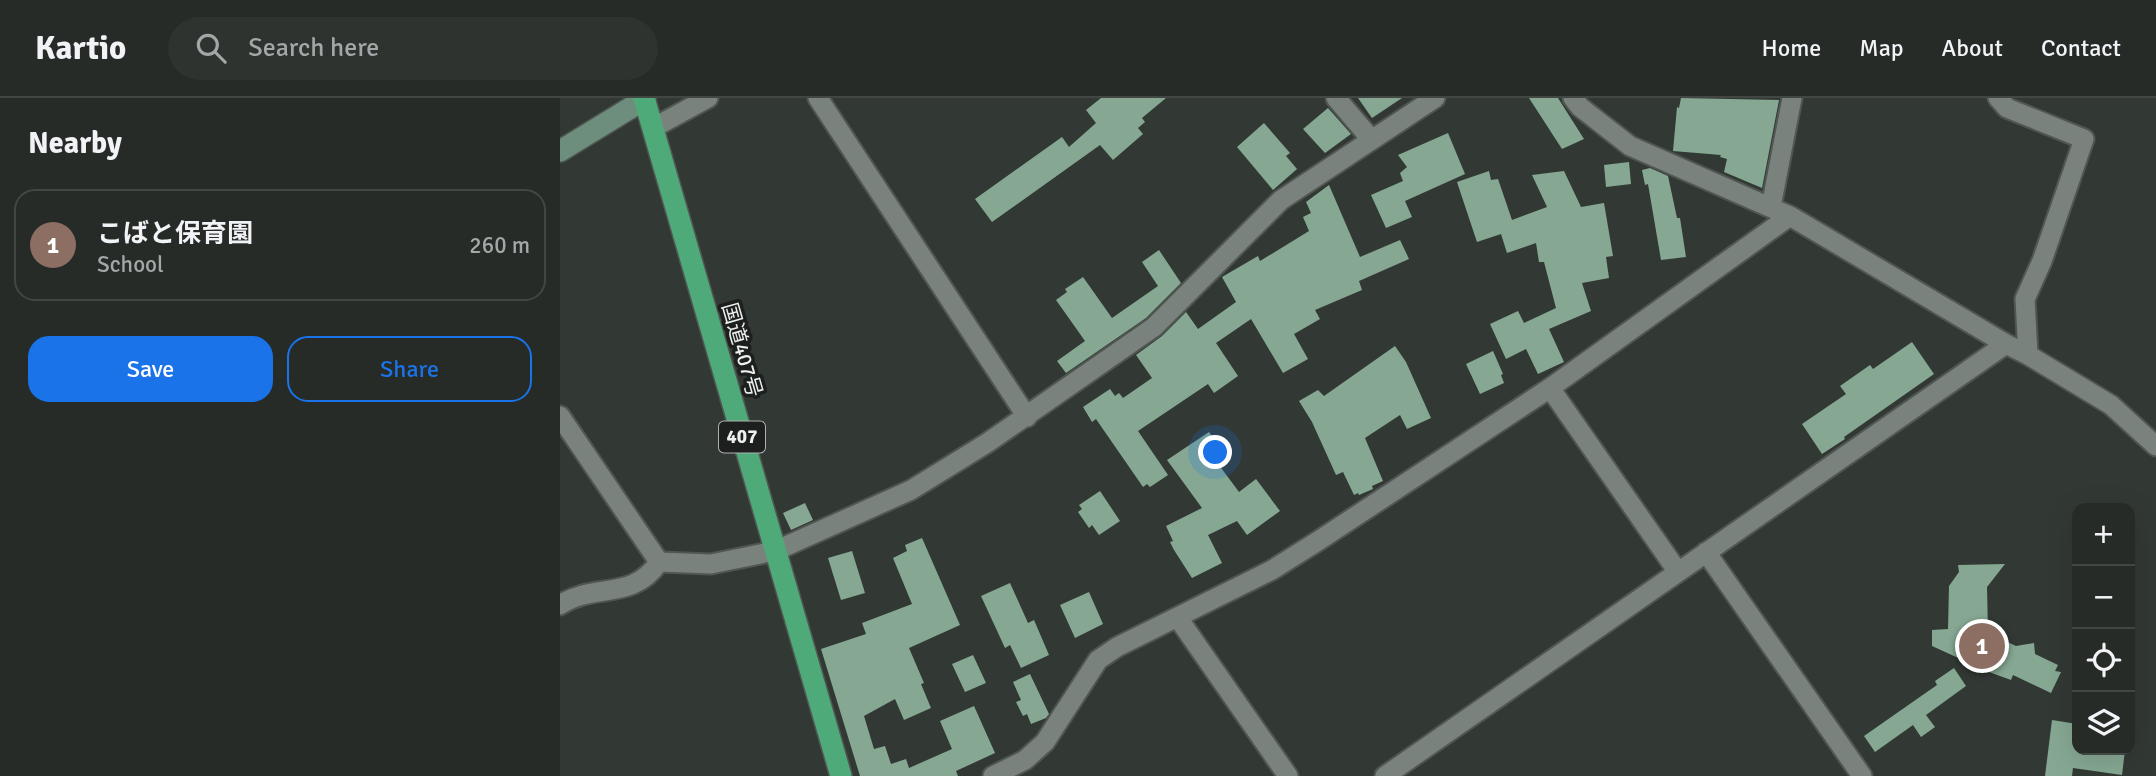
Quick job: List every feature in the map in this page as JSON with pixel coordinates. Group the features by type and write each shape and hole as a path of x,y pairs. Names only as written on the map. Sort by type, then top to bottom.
{"highway":[{"name":"国道407号","path":"645,99 841,776"}],"street":[{"path":"653,128 708,98"},
{"path":"818,98 1027,417"},
{"path":"1336,98 1371,139"},
{"path":"659,562 711,564 775,551 911,490 1027,417 1153,327 1281,200 1436,98"},
{"path":"1573,98 1580,107 1630,146 1790,216 2028,355 2111,405 2156,446"},
{"path":"1771,207 1792,98"},
{"path":"1998,98 2007,108 2084,139 2042,261 2025,299 2028,355"},
{"path":"560,151 645,99"},
{"path":"993,776 1024,760 1045,743 1098,660 1117,647 1272,570 1550,388 1790,216"},
{"path":"1385,776 2006,344"},
{"path":"1550,388 1678,572"},
{"path":"560,416 659,562"},
{"path":"1706,552 1862,776"},
{"path":"560,605 592,592 620,590 650,574 659,562"},
{"path":"1178,618 1288,776"}],"building":[{"path":"1101,98 1166,98 1142,118 1145,122 1138,128 1143,134 1113,160 1100,145 992,222 975,199 1062,137 1069,147 1096,123 1086,110"},
{"path":"1358,98 1402,98 1372,118"},
{"path":"1529,98 1558,98 1584,139 1562,149"},
{"path":"1681,98 1779,100 1762,188 1724,172 1727,159 1720,157 1721,155 1673,151 1677,107 1679,108"},
{"path":"1328,108 1351,134 1325,153 1303,129"},
{"path":"1264,123 1290,153 1286,156 1297,169 1273,190 1237,147"},
{"path":"1448,133 1465,174 1405,201 1412,217 1386,228 1371,195 1403,181 1400,173 1407,167 1398,155"},
{"path":"1629,162 1631,184 1606,187 1604,165"},
{"path":"1650,168 1668,176 1677,218 1680,218 1686,257 1661,260 1648,184 1645,185 1642,170"},
{"path":"1489,171 1491,180 1498,179 1512,220 1547,207 1532,175 1564,171 1581,207 1604,203 1613,256 1606,257 1609,278 1582,283 1591,311 1549,329 1564,362 1538,374 1526,349 1506,359 1490,324 1518,311 1524,323 1556,308 1544,262 1539,262 1536,243 1507,253 1501,234 1477,242 1457,182"},
{"path":"1329,185 1360,257 1400,240 1409,259 1359,281 1362,290 1315,310 1320,319 1294,334 1308,359 1283,373 1251,319 1216,343 1238,376 1214,393 1208,384 1138,431 1168,475 1150,487 1147,484 1143,487 1096,419 1092,422 1083,407 1110,389 1115,396 1119,393 1123,398 1152,378 1136,355 1162,336 1186,312 1198,329 1236,302 1222,277 1258,256 1260,261 1309,231 1303,217 1311,213 1306,202"},
{"path":"1159,250 1181,283 1146,318 1066,373 1057,361 1085,341 1056,300 1067,292 1065,289 1083,277 1112,318 1158,286 1142,262"},
{"path":"1912,342 1934,374 1822,454 1802,424 1846,394 1840,386 1870,365 1873,369"},
{"path":"1395,346 1406,362 1431,418 1407,429 1400,415 1365,438 1383,481 1372,486 1373,489 1354,495 1343,472 1336,475 1312,422 1299,401 1318,390 1324,396"},
{"path":"1493,351 1504,383 1480,394 1466,364"},
{"path":"1209,432 1219,447 1210,453 1239,492 1256,479 1280,511 1247,535 1237,521 1208,535 1222,563 1192,578 1170,542 1173,541 1166,526 1202,508 1167,460"},
{"path":"1100,491 1120,521 1099,535 1092,525 1089,528 1078,512 1082,509 1079,505"},
{"path":"805,503 813,520 791,530 783,513"},
{"path":"922,538 960,625 909,648 931,708 904,720 895,699 864,716 874,749 885,746 891,764 906,759 909,768 952,749 940,721 974,706 995,753 956,771 958,776 860,776 821,649 866,634 862,623 912,604 893,558 907,551 905,545"},
{"path":"852,551 865,593 841,600 828,558"},
{"path":"2005,564 1987,587 1988,633 2016,646 2034,643 2035,654 2058,665 2055,671 2061,672 2051,693 2013,675 2011,680 1989,672 1932,646 1932,630 1948,629 1949,586 1959,572 1958,565"},
{"path":"1010,583 1028,623 1034,620 1049,655 1021,668 1010,645 1005,648 981,596"},
{"path":"1089,592 1103,624 1075,638 1060,605"},
{"path":"973,655 986,683 965,692 952,664"},
{"path":"1954,668 1966,686 1926,715 1935,727 1921,737 1913,725 1875,752 1864,736 1937,685 1935,681"},
{"path":"1030,674 1049,714 1031,724 1027,714 1023,716 1016,702 1021,700 1013,682"},
{"path":"2052,720 2072,723 2072,755 2124,755 2122,775 2073,768 2072,776 2045,776"}],"place":[{"name":"こばと保育園","path":"1982,646"}]}
